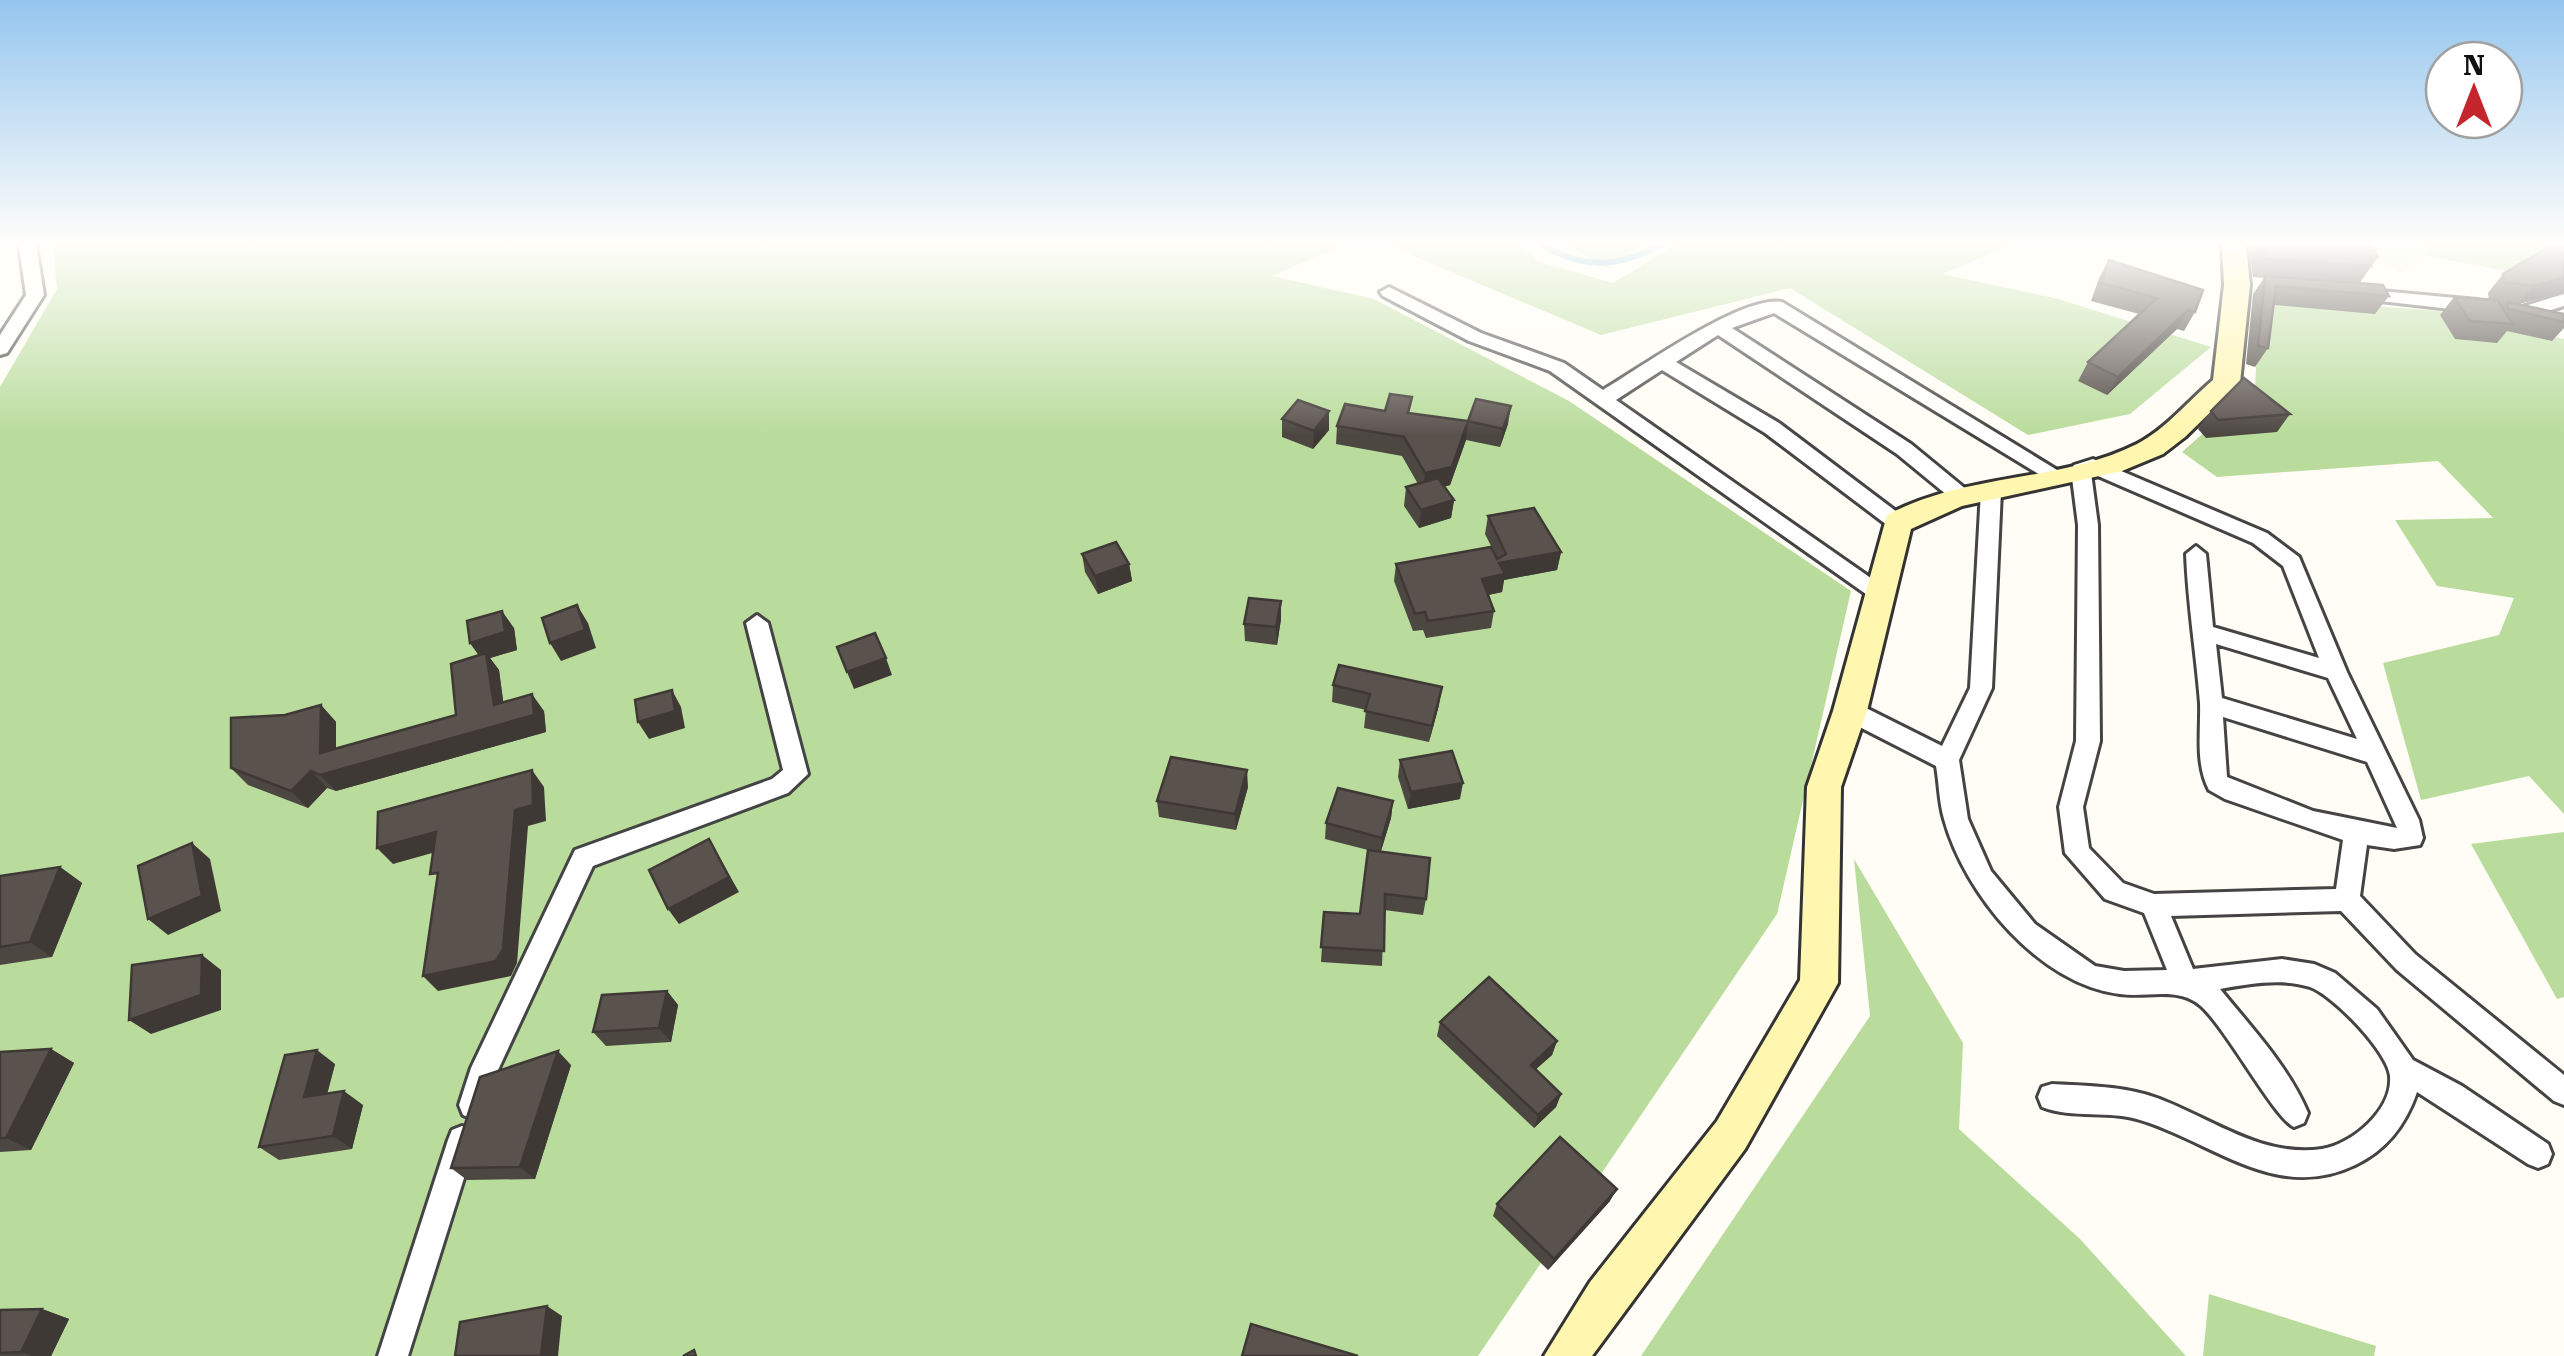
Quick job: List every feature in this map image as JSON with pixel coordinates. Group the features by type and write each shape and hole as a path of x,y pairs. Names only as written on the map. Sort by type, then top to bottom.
{"street":[{"path":"0,349 26,308"},
{"path":"1420,308 1475,337 1557,367 1880,596"},
{"path":"1603,400 1718,327 1770,308"},
{"path":"1780,308 2077,471 2260,538 2292,562 2336,672 2408,820 2411,838 2396,841 2356,833 2248,798 2217,783 2212,768 2211,704 2200,631 2196,554"},
{"path":"1566,1356 1604,1297 1731,1135 1819,983 1824,786 1850,712 1898,523 1921,508 2142,453 2226,384 2242,308"},
{"path":"2496,308 2550,322"},
{"path":"2521,312 2534,308"},
{"path":"1718,327 1976,493"},
{"path":"1662,362 1772,428 1898,523"},
{"path":"2077,471 2088,526 2088,740 2070,807 2076,853 2114,891 2154,905 2347,900 2406,962 2564,1092"},
{"path":"1976,493 1982,688 1947,760 1956,818 1981,878 2026,932 2089,976 2124,983 2185,982 2248,974 2316,976 2347,997 2404,1070 2452,1096 2538,1154"},
{"path":"393,1356 485,1068 584,858 780,786 796,774 757,624"},
{"path":"2200,631 2336,672"},
{"path":"2211,704 2376,755"},
{"path":"1850,712 1947,760"},
{"path":"2347,900 2356,833"},
{"path":"2154,905 2185,982 2220,1010 2262,1060 2294,1112"},
{"path":"2052,1096 2136,1105 2232,1148 2294,1164 2326,1163 2360,1147 2394,1116 2404,1091 2404,1070"}],"green space":[{"path":"46,308 1392,308 1569,401 1851,591 1777,914 1478,1356 0,1356 0,387"},
{"path":"1537,308 1708,308 1601,335"},
{"path":"1823,308 2088,308 2211,347 2130,414 2028,435"},
{"path":"2259,308 2438,311 2564,339 2564,814 2529,776 2421,800 2383,663 2499,635 2514,598 2437,586 2395,520 2493,518 2438,461 2217,477 2182,452 2255,388"},
{"path":"2564,832 2564,997 2557,999 2471,844"},
{"path":"1854,859 1963,1043 1959,1129 2080,1239 2186,1356 1641,1356 1870,1016"},
{"path":"2209,1294 2376,1346 2374,1356 2203,1356"}],"building":[{"path":"2146,308 2196,308 2195,312 2188,310 2118,377 2088,362"},
{"path":"2262,308 2273,308 2268,348 2258,346"},
{"path":"2462,308 2503,308 2513,324 2470,321"},
{"path":"2537,308 2564,314 2564,322 2508,309"},
{"path":"2244,378 2290,414 2218,420 2211,411"},
{"path":"1390,394 1412,397 1408,413 1468,421 1452,467 1425,473 1404,437 1337,426 1345,404 1385,411"},
{"path":"1476,399 1511,406 1503,429 1468,421"},
{"path":"1298,400 1329,411 1314,431 1282,419"},
{"path":"1438,478 1454,500 1421,510 1406,487"},
{"path":"1534,508 1561,552 1499,563 1505,574 1482,579 1494,611 1428,621 1425,612 1415,614 1396,564 1491,547 1497,559 1506,554 1488,516"},
{"path":"1116,542 1129,564 1095,576 1082,554"},
{"path":"1249,598 1281,601 1276,627 1244,624"},
{"path":"577,605 585,630 550,643 542,618"},
{"path":"502,611 505,632 470,643 467,621"},
{"path":"875,633 886,658 847,672 837,647"},
{"path":"486,653 494,705 532,694 534,715 320,775 311,771 291,791 231,768 231,718 285,715 321,705 320,753 456,715 451,664"},
{"path":"1339,665 1442,687 1432,726 1365,711 1370,694 1333,685"},
{"path":"672,690 675,711 638,722 635,700"},
{"path":"1452,751 1463,783 1411,792 1400,760"},
{"path":"1171,757 1247,770 1235,814 1157,801"},
{"path":"532,770 533,805 515,810 503,949 496,961 423,976 438,873 430,874 436,832 377,848 378,812"},
{"path":"1338,788 1393,801 1382,838 1326,823"},
{"path":"709,839 729,877 668,909 649,870"},
{"path":"192,843 202,896 148,919 138,866"},
{"path":"1368,850 1430,858 1426,899 1385,894 1384,951 1321,947 1324,912 1360,914"},
{"path":"60,867 30,942 0,947 0,876"},
{"path":"202,955 201,995 129,1020 132,965"},
{"path":"1489,977 1557,1041 1531,1065 1561,1094 1538,1115 1440,1022"},
{"path":"667,991 659,1028 593,1032 602,995"},
{"path":"51,1049 6,1138 0,1138 0,1052"},
{"path":"317,1050 304,1097 344,1091 333,1136 259,1147 285,1055"},
{"path":"558,1051 520,1167 451,1168 480,1077"},
{"path":"1560,1137 1617,1189 1554,1259 1497,1204"},
{"path":"547,1306 541,1356 455,1356 460,1322"},
{"path":"42,1309 21,1352 0,1353 0,1310"},
{"path":"1251,1324 1358,1356 1242,1356"}]}
